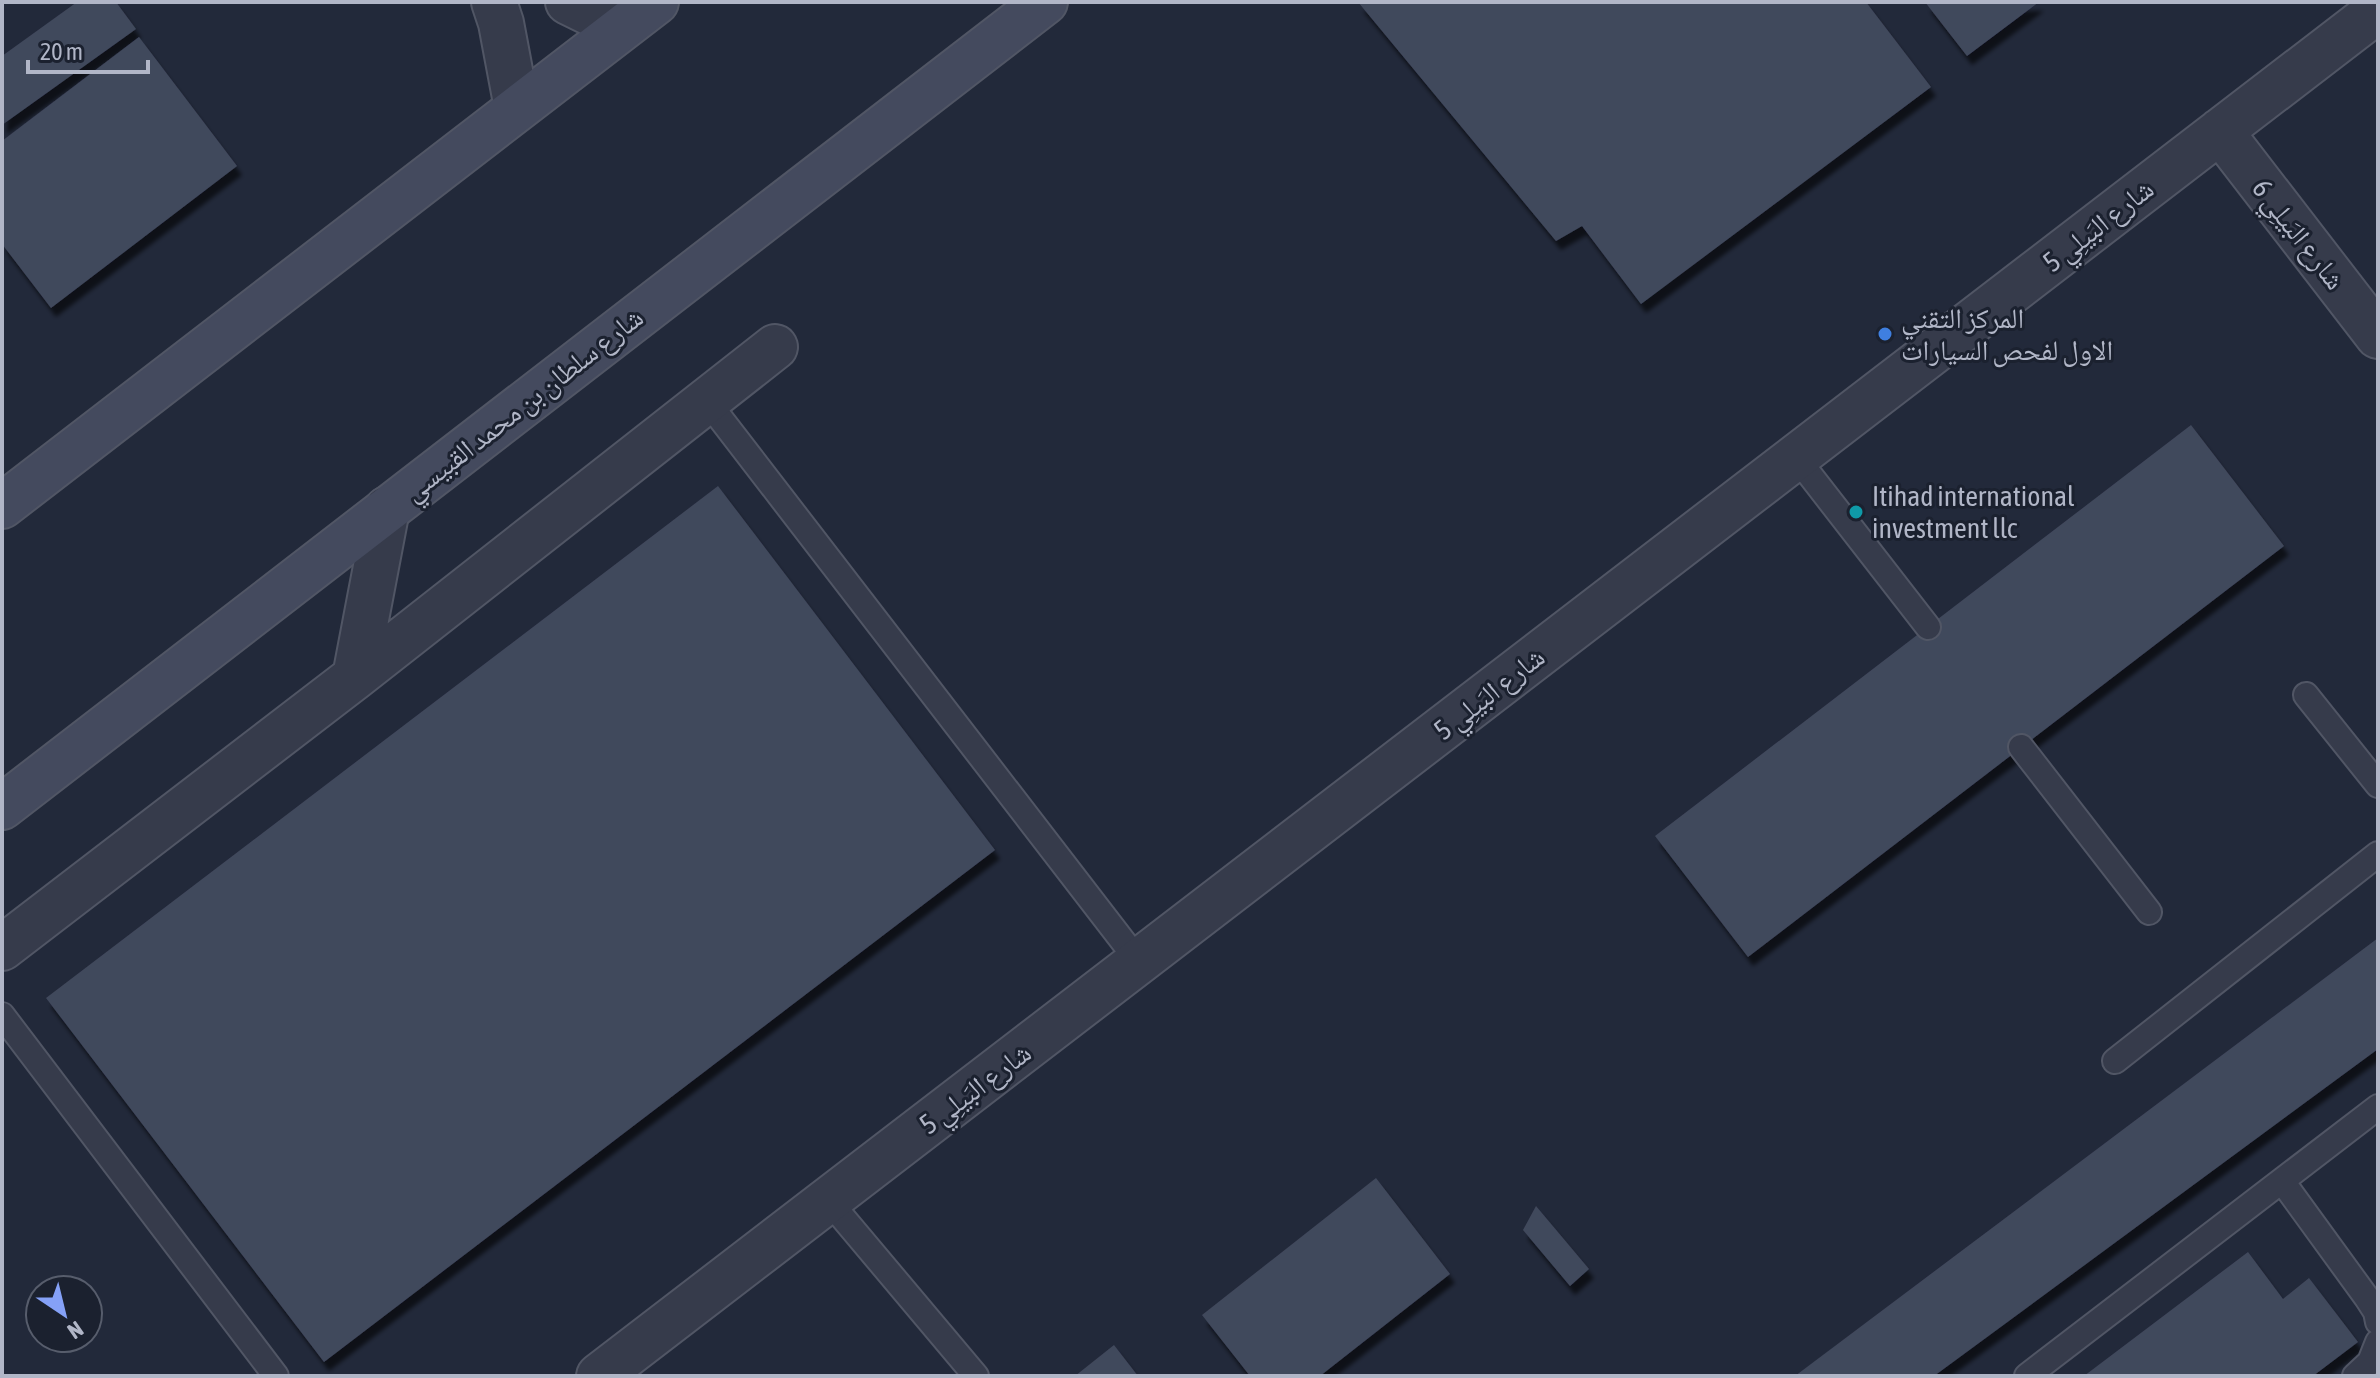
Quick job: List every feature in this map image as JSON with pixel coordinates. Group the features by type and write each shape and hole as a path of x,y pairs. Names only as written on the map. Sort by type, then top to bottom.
{"main road":[{"path":"2,506 656,2"},
{"name":"شارع سلطان بن محمد القبيسي","path":"2,807 1045,2"}],"street":[{"path":"494,2 517,108"},
{"path":"568,2 621,28"},
{"name":"شارع البَيلِي 5","path":"599,1376 2378,10"},
{"name":"شارع البَيلِي 6","path":"2220,131 2378,336"},
{"path":"2,948 355,677 775,347"},
{"path":"355,677 387,509"},
{"path":"373,580 380,591 405,604 427,607 446,605"}],"lane":[{"path":"707,401 1139,962"},
{"path":"1796,457 1928,627"},
{"path":"2306,695 2378,785"},
{"path":"2021,747 2149,912"},
{"path":"2115,1061 2378,854"},
{"path":"2,1015 276,1376"},
{"path":"2027,1376 2378,1107"},
{"path":"2282,1181 2367,1298 2378,1322"},
{"path":"828,1200 976,1376"},
{"path":"2355,1376 2370,1362 2378,1342"}],"building":[{"path":"77,2 116,2 136,29 2,125 2,56"},
{"path":"1358,2 1866,2 1931,87 1641,304 1582,226 1556,241"},
{"path":"1925,2 2039,2 1967,56"},
{"path":"139,37 237,166 51,308 2,244 2,141"},
{"path":"2191,425 2284,546 1748,957 1655,836"},
{"path":"718,486 995,850 324,1362 46,998"},
{"path":"2378,938 2378,1049 1934,1376 1795,1376"},
{"path":"1376,1178 1450,1274 1320,1376 1250,1376 1202,1315"},
{"path":"1536,1206 1589,1269 1570,1286 1523,1230"},
{"path":"2248,1252 2283,1299 2309,1278 2358,1342 2313,1376 2084,1376"},
{"path":"1114,1345 1138,1376 1075,1376"}],"place":[{"name":"المركز التقني الاول لفحص السيارات","path":"1885,334"},
{"name":"Itihad international investment llc","path":"1856,512"}]}
